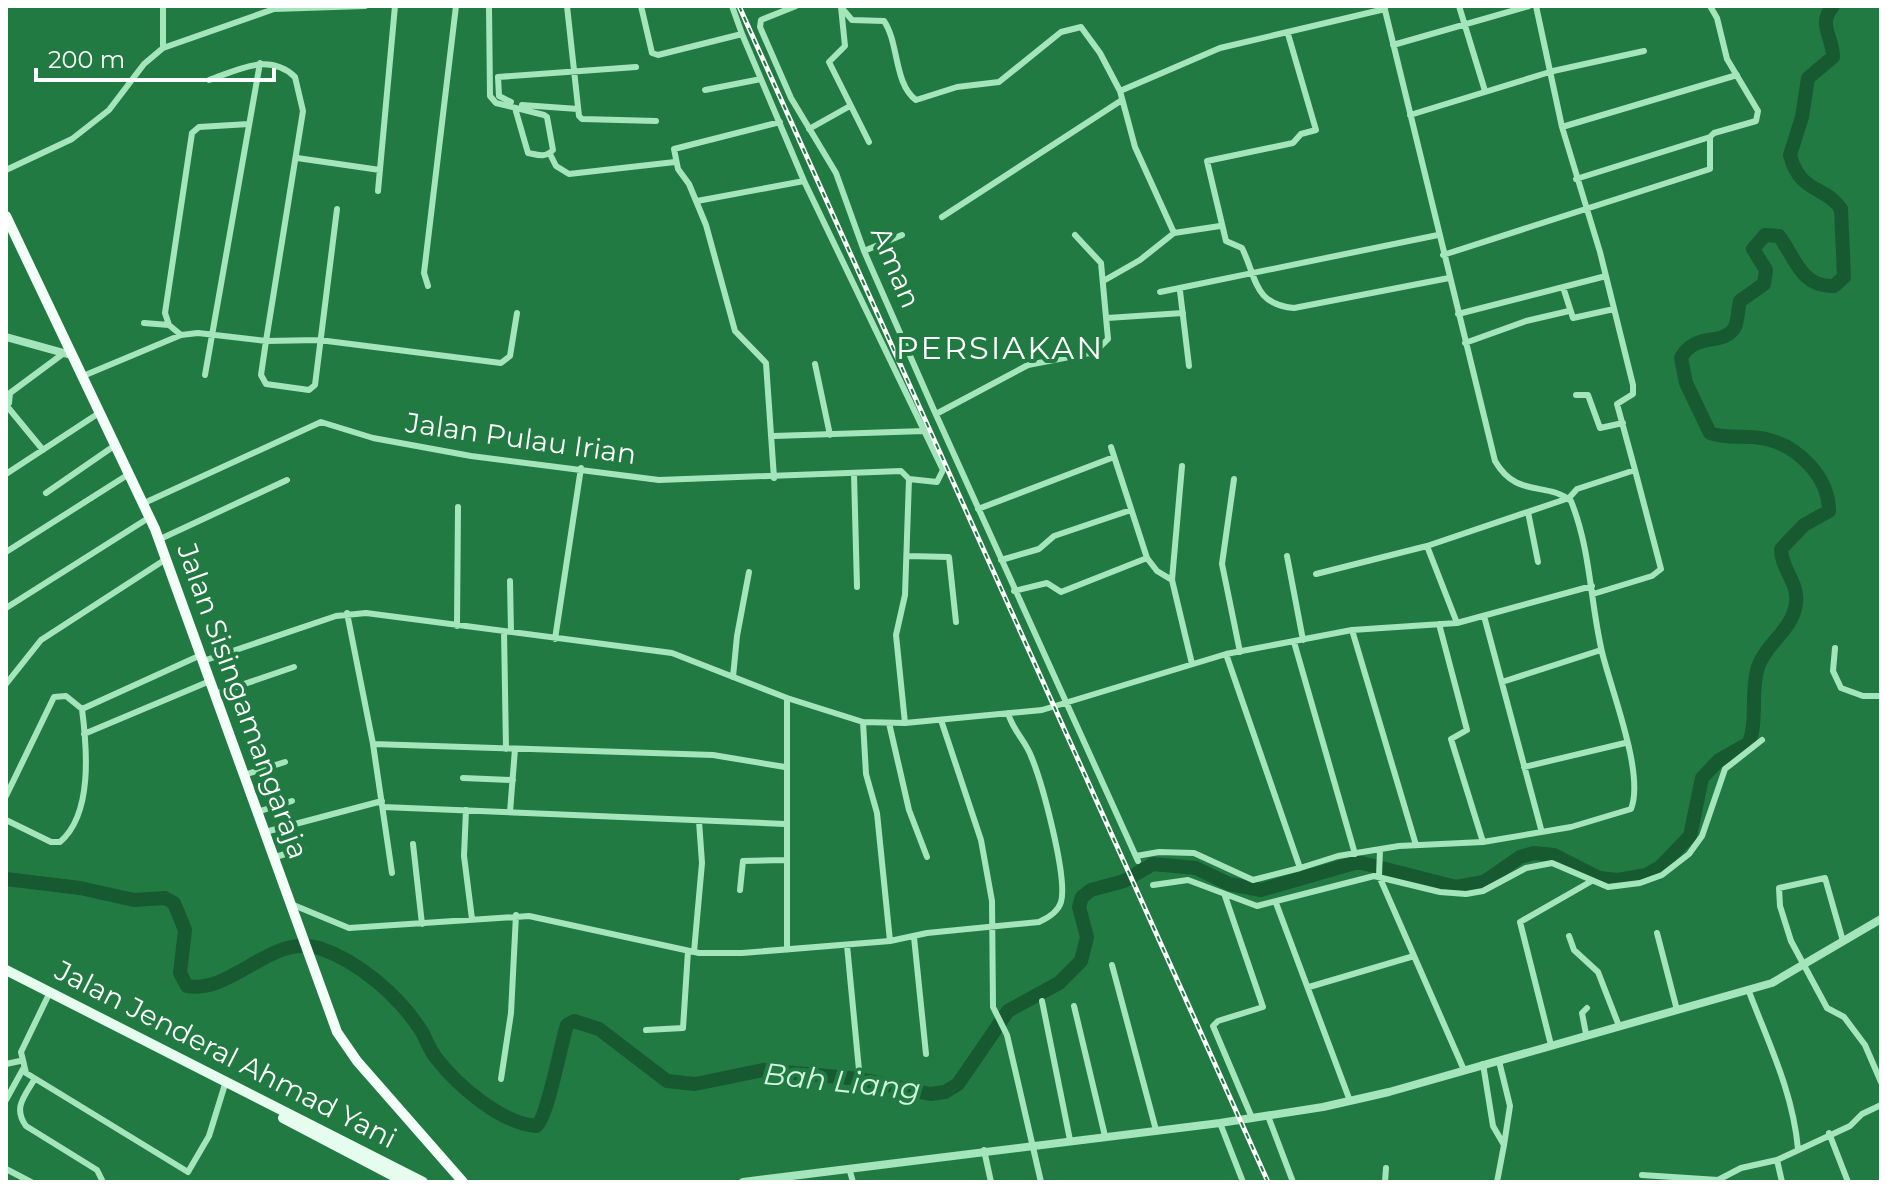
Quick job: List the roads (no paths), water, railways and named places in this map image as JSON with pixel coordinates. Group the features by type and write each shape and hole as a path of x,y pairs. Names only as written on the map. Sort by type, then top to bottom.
{"highway":[{"name":"Jalan Sisingamangaraja","path":"6,216 67,354 81,376 150,517 337,1032 357,1061 463,1182"}],"main road":[{"name":"Jalan Jenderal Ahmad Yani","path":"6,972 423,1182"},
{"name":"Jalan Jenderal Ahmad Yani","path":"225,1084 405,1182"}],"street":[{"path":"163,6 163,48"},
{"path":"6,170 72,139 109,110 144,64 163,48 275,7 365,6"},
{"path":"378,191 395,6"},
{"path":"428,286 424,273 456,6"},
{"path":"489,6 490,96 496,103 515,108 547,117 553,150 550,154 541,156 528,153 515,108"},
{"path":"567,6 572,71 582,119 656,121"},
{"path":"641,6 652,53 658,55 742,34"},
{"path":"732,6 804,181 943,476 937,482 909,479 905,595 896,635 905,723"},
{"name":"Aman","path":"796,6 761,20 760,27 809,129 836,173 864,251 1014,591 1137,859 1159,852 1194,853 1253,880 1300,868"},
{"path":"840,6 852,20 884,21 893,37 906,87 916,100 957,87 999,82 1061,32 1081,27 1100,53 1120,91 1135,147 1174,233"},
{"path":"840,6 845,46 829,62 869,142"},
{"path":"1459,6 1485,91"},
{"path":"1393,45 1529,6"},
{"path":"1536,6 1553,71 1562,127 1606,276 1634,391 1618,401 1661,569 1652,576 1593,594"},
{"path":"1576,179 1710,137 1717,130 1756,121 1758,111 1721,45 1717,18 1710,6"},
{"path":"1120,91 1220,48 1288,34 1384,8 1495,461 1502,473 1521,487 1569,498"},
{"path":"1288,34 1316,130 1282,146 1207,161 1220,226 1228,243 1242,248 1249,272 1271,304 1294,308 1449,278"},
{"path":"1410,115 1553,71 1644,51"},
{"path":"205,375 260,63"},
{"path":"209,80 260,63 286,68 295,77 303,111 262,381 309,390 315,385 337,209"},
{"path":"578,109 507,101 499,96 498,77 636,67"},
{"path":"1562,127 1737,75"},
{"path":"705,90 761,79"},
{"path":"942,217 1122,100"},
{"path":"809,129 850,106"},
{"path":"774,478 774,436 766,363 735,331 697,201 675,162 674,149 780,122"},
{"path":"181,335 169,325 165,313 192,133 199,127 249,124"},
{"path":"1443,255 1710,169 1710,137"},
{"path":"550,154 556,166 569,174 675,162"},
{"path":"297,158 380,170"},
{"path":"697,201 804,181"},
{"path":"1105,280 1140,260 1174,233 1220,226"},
{"path":"864,251 902,235"},
{"path":"936,414 1028,365 1099,351 1108,339 1105,280 1097,256 1075,235"},
{"path":"1160,292 1180,291 1249,272 1438,235"},
{"path":"1458,314 1606,276"},
{"path":"1563,287 1569,311 1575,319 1614,309"},
{"path":"1180,291 1189,366"},
{"path":"1465,343 1526,321 1569,311"},
{"path":"81,376 181,335 266,341 319,340 501,363 510,356 517,313"},
{"path":"1107,318 1183,313"},
{"path":"144,323 169,325"},
{"path":"7,338 67,354"},
{"path":"43,450 7,404 10,393 67,354"},
{"path":"815,364 830,435"},
{"path":"1576,395 1588,395 1600,428 1623,423"},
{"path":"6,474 99,413"},
{"name":"Jalan Pulau Irian","path":"142,504 321,422 373,438 471,456 659,480 901,471 909,479"},
{"path":"774,436 924,431"},
{"path":"46,493 114,446"},
{"path":"1111,447 1147,558 1157,571 1172,580"},
{"path":"978,509 1114,457"},
{"path":"1182,466 1172,580 1192,664"},
{"path":"555,639 581,468"},
{"path":"1316,574 1427,546 1569,498 1577,489 1635,470"},
{"path":"6,552 129,474"},
{"path":"854,474 857,587"},
{"path":"1234,479 1222,564 1240,652"},
{"path":"158,540 287,480"},
{"path":"1226,654 1292,854 1300,868 1355,854 1416,845 1483,842 1594,821 1631,809 1635,797 1625,743 1601,650 1584,533 1569,498"},
{"path":"457,626 458,507"},
{"path":"1001,560 1042,548 1054,536 1131,510"},
{"path":"1528,512 1538,562"},
{"path":"6,608 150,517"},
{"path":"1427,546 1457,623"},
{"path":"907,556 949,557 956,622"},
{"path":"1287,556 1303,640"},
{"path":"1014,591 1044,583 1061,592 1147,558"},
{"path":"6,684 41,640 166,559"},
{"path":"733,677 749,572"},
{"path":"506,749 510,581"},
{"path":"82,709 202,658 347,613 672,653 787,698 863,722 905,723 1008,713 1065,703 1226,654 1352,630 1457,623 1592,586"},
{"path":"347,613 373,744 392,873"},
{"path":"1484,616 1541,829"},
{"path":"1439,624 1467,730 1451,739 1483,842"},
{"path":"1352,630 1416,845"},
{"path":"1294,642 1355,854"},
{"path":"1835,648 1833,671 1841,688 1863,696 1881,696"},
{"path":"1502,682 1601,650"},
{"path":"215,694 294,667"},
{"path":"84,734 210,681"},
{"path":"6,796 54,697 66,696 82,709 84,734 80,809 70,833 60,842 51,842 6,820"},
{"path":"787,698 787,950"},
{"path":"291,904 349,928 516,915 691,951 787,950 847,945 993,929 1049,918 1061,902 1062,870 1033,760 1014,732 1008,713"},
{"path":"941,720 981,840 993,929 993,1007 1002,1022 1041,1182"},
{"path":"863,722 866,774 877,813 890,941"},
{"path":"889,723 909,810 927,857"},
{"path":"1153,885 1188,880 1257,906 1379,874 1440,892 1466,894 1483,891 1526,868 1552,863 1608,887 1640,883 1662,875 1689,854 1702,836 1725,769 1762,740"},
{"path":"1524,767 1625,743"},
{"path":"373,744 713,755 785,767"},
{"path":"510,812 515,749"},
{"path":"244,775 285,762"},
{"path":"463,778 513,780"},
{"path":"257,812 292,801"},
{"path":"265,832 382,804 785,824"},
{"path":"466,810 464,856 472,919"},
{"path":"646,1030 683,1028 702,863 699,821"},
{"path":"413,844 422,924"},
{"path":"275,857 303,849"},
{"path":"1380,852 1379,874 1464,1070"},
{"path":"740,890 743,861 785,860"},
{"path":"1843,941 1825,878 1783,885 1778,895 1791,941 1827,1008 1844,1017 1865,1045 1881,1082"},
{"path":"1551,1045 1519,924 1521,920 1591,882"},
{"path":"1225,896 1263,1007 1213,1026 1252,1118"},
{"path":"1276,903 1350,1101"},
{"path":"501,1079 511,1013 516,915"},
{"path":"743,1182 1220,1123 1350,1101 1772,983 1880,921"},
{"path":"1657,933 1677,1010"},
{"path":"1569,936 1577,954 1598,972 1619,1026"},
{"path":"914,937 926,1054"},
{"path":"847,945 859,1070"},
{"path":"1309,987 1414,956"},
{"path":"1112,965 1156,1130"},
{"path":"1748,989 1787,1087 1795,1117 1798,1149"},
{"path":"6,1100 48,994"},
{"path":"1042,1001 1070,1140"},
{"path":"1074,1006 1105,1136"},
{"path":"1586,1034 1582,1013 1587,1008"},
{"path":"1497,1182 1510,1106 1499,1061"},
{"path":"6,1064 22,1065 34,1080 188,1172 209,1136 225,1084"},
{"path":"1483,1064 1493,1126 1504,1145"},
{"path":"34,1080 18,1108 26,1126 97,1170 103,1182"},
{"path":"1642,1175 1711,1181 1741,1168 1777,1160 1829,1133 1850,1126 1862,1114 1881,1105"},
{"path":"1268,1116 1293,1182"},
{"path":"1220,1123 1243,1182"},
{"path":"1829,1133 1848,1182"},
{"path":"984,1150 991,1182"},
{"path":"1777,1160 1782,1182"},
{"path":"849,1168 853,1182"},
{"path":"1385,1182 1386,1168"},
{"path":"6,1169 31,1182"}],"waterway":[{"name":"Bah Liang","path":"6,879 80,888 134,900 165,898 174,903 185,930 180,973 187,986 204,986 220,981 285,949 301,946 334,954 363,971 390,993 413,1019 437,1059 468,1091 495,1111 536,1126 549,1096 567,1025 574,1021 599,1029 667,1081 695,1084 763,1070 860,1079 930,1094 945,1092 958,1084 1008,1011 1059,983 1081,961 1087,937 1079,907 1082,897 1091,890 1124,881 1153,864 1196,868 1229,884 1261,890 1358,862 1456,887 1484,882 1520,857 1534,853 1554,855 1599,878 1618,880 1646,875 1660,867 1690,836 1702,778 1719,760 1749,743 1758,667 1790,621 1796,603 1795,589 1781,549 1804,525 1829,511 1828,498 1818,475 1789,448 1759,438 1710,433 1686,383 1681,358 1694,345 1724,336 1735,327 1740,301 1764,284 1766,270 1753,249 1765,235 1779,236 1800,270 1814,282 1834,286 1844,277 1841,209 1835,201 1800,177 1790,155 1802,117 1808,78 1833,57 1826,25 1833,6"}],"railway":[{"path":"739,6 1268,1182"}],"district":[{"name":"PERSIAKAN","path":"1000,348"}]}
